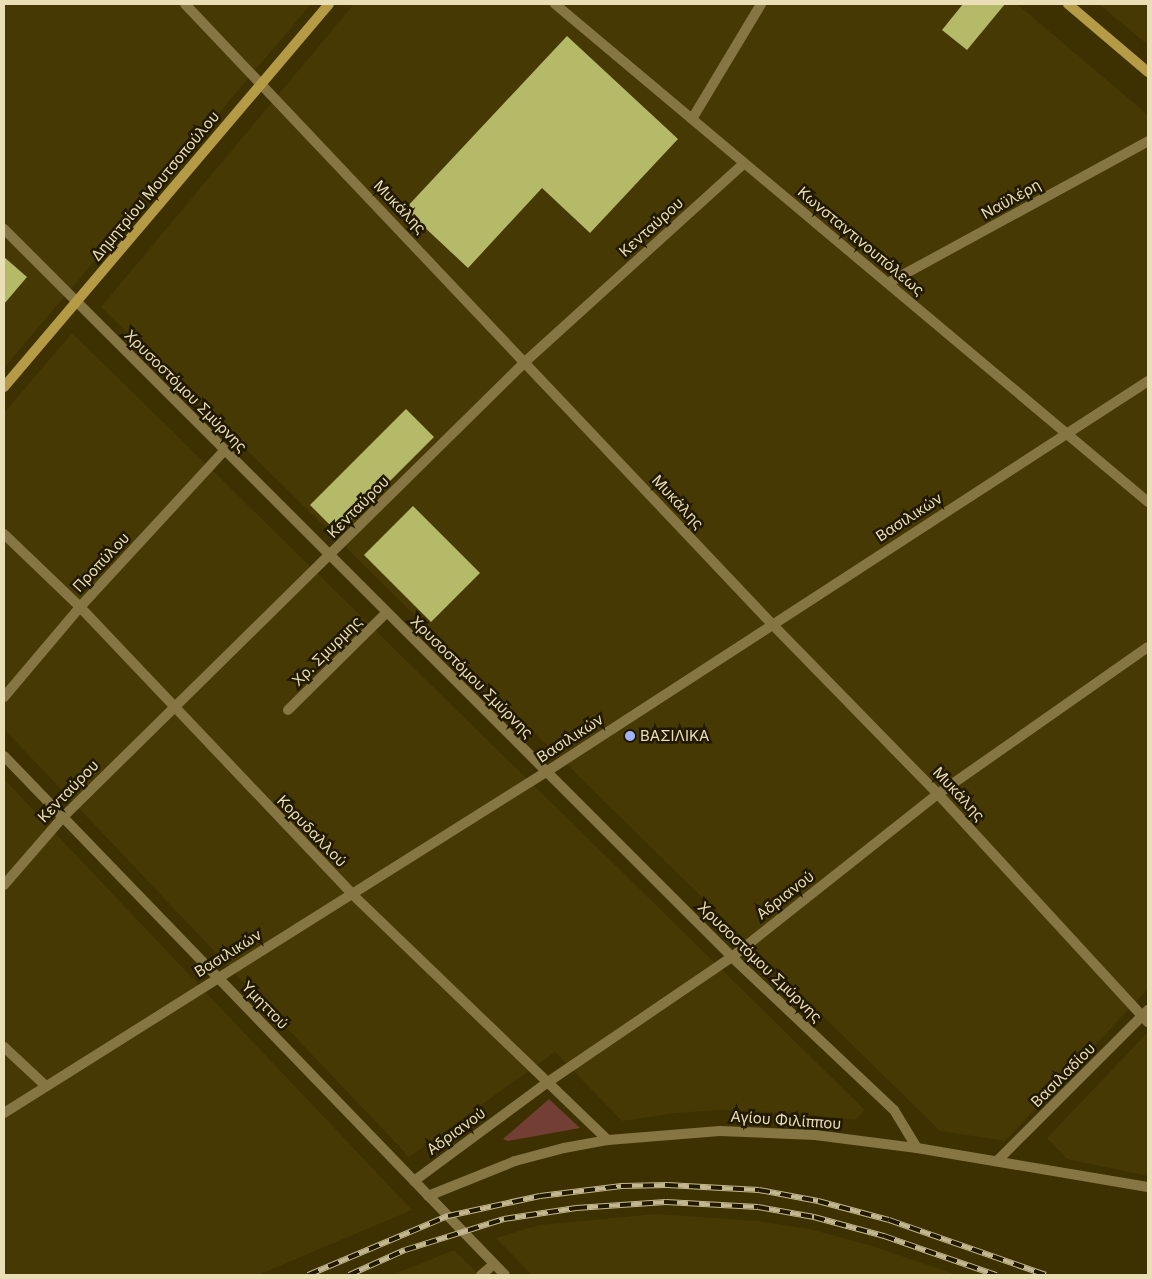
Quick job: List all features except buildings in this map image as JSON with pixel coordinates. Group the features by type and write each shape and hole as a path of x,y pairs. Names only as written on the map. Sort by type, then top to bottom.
{"street":[{"name":"Μυκάλης","path":"185,4 526,361 772,624 938,794 1146,1016"},
{"name":"Δημητρίου Μουτσοπούλου","path":"4,387 329,4"},
{"name":"Κωνσταντινουπόλεως","path":"555,4 1148,502"},
{"path":"692,119 761,4"},
{"path":"1068,4 1148,72"},
{"name":"Ναϋλέρη","path":"888,283 1148,142"},
{"name":"Κενταύρου","path":"4,885 62,817 173,706 330,556 526,361 744,163"},
{"name":"Χρυσοστόμου Σμύρνης","path":"4,229 732,957 894,1110 917,1148"},
{"name":"Βασιλικών","path":"4,1113 217,977 546,772 1148,381"},
{"name":"Προπύλου","path":"4,697 80,607 224,451"},
{"name":"Κορυδαλλού","path":"4,534 80,607 352,894 608,1140"},
{"name":"Χρ. Σμυρμης","path":"288,710 386,613"},
{"name":"Αδριανού","path":"414,1181 548,1082 732,957 938,794 1148,647"},
{"name":"Υμηττού","path":"4,756 505,1275"},
{"name":"Βασιλαδίου","path":"998,1160 1146,1016"},
{"path":"4,1048 46,1086"},
{"name":"Αγίου Φιλίππου","path":"428,1196 515,1161 608,1140 673,1133 766,1132 917,1148 998,1160 1148,1187"},
{"path":"481,1275 494,1264"}],"shaded area":[{"path":"4,4 311,4 4,368"},
{"path":"354,4 1017,4 1148,115 1148,989 1005,1141 940,1131 101,307"},
{"path":"1099,4 1148,4 1148,45"},
{"path":"72,333 865,1110 855,1120 794,1113 721,1110 675,1113 622,1121 555,1052 409,1157 4,729 4,413"},
{"path":"4,779 412,1210 258,1275 4,1275"},
{"path":"1148,1032 1148,1176 1067,1159 1047,1138"},
{"path":"549,1099 580,1128 508,1141 503,1139"},
{"path":"656,1214 757,1221 810,1229 872,1246 957,1275 532,1275 496,1238 539,1225"},
{"path":"454,1250 479,1275 392,1275"}],"railway":[{"path":"308,1275 448,1216 540,1196 621,1186 667,1185 759,1190 818,1201 889,1220 1046,1275"},
{"path":"349,1275 405,1250 504,1219 576,1208 666,1202 758,1207 814,1217 884,1236 996,1275"}],"place":[{"name":"ΒΑΣΙΛΙΚΑ","path":"630,736"}]}
